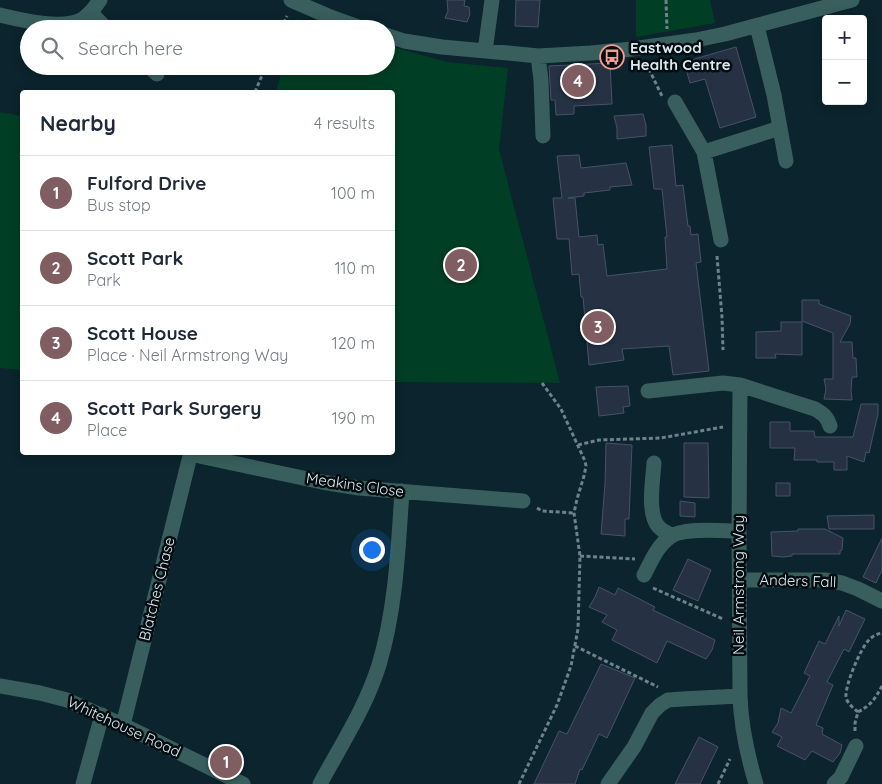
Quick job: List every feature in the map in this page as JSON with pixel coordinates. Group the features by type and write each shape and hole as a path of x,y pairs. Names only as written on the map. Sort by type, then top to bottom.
{"street":[{"path":"81,20 91,13 100,0"},
{"path":"484,51 492,0"},
{"path":"395,38 442,47 538,56 591,53 696,40 758,26 852,0"},
{"path":"293,1 339,20"},
{"path":"91,13 98,20"},
{"path":"0,15 28,20"},
{"path":"758,26 774,95 786,161"},
{"path":"538,56 543,136"},
{"path":"675,102 704,152 722,240"},
{"path":"704,152 780,128"},
{"path":"648,391 723,383 740,385 815,409 824,414 830,426"},
{"name":"Neil Armstrong Way","path":"740,385 740,717 743,737 756,784"},
{"name":"Blatches Chase","path":"123,725 190,455"},
{"name":"Meakins Close","path":"200,455 358,488 523,501"},
{"path":"654,463 652,504 654,520 659,528 671,536"},
{"path":"320,784 368,695 383,649 396,581 402,491"},
{"path":"647,581 655,554 671,536 691,530 739,531"},
{"name":"Anders Fall","path":"740,580 825,580 858,588 882,601"},
{"name":"Whitehouse Road","path":"0,686 67,700 123,725 243,784"},
{"path":"608,784 634,747 652,712 660,705 668,700 740,696"},
{"path":"83,784 102,715"},
{"path":"834,784 841,777 856,746"}],"path":[{"path":"666,0 668,44"},
{"path":"640,48 667,106 675,102"},
{"path":"256,90 262,75"},
{"path":"722,240 716,245 723,350"},
{"path":"520,784 557,705 571,666 578,629 580,556 574,513 586,466 583,454 561,410 542,383"},
{"path":"578,445 599,440 661,438 723,427"},
{"path":"523,501 542,511 574,513"},
{"path":"580,556 636,559"},
{"path":"647,581 723,619"},
{"path":"858,712 846,699 847,688 855,665 867,642 874,636 882,633"},
{"path":"574,646 662,689"},
{"path":"856,746 855,723 858,712 868,707 882,686"},
{"path":"718,784 730,759"}],"green space":[{"path":"636,0 710,0 715,23 636,37"},
{"path":"395,48 447,62 508,68 499,149 560,383 395,382 395,90 277,90 281,75 395,75"},
{"path":"0,112 20,116 20,370 0,368"}],"building":[{"path":"447,0 465,0 464,6 469,7 470,14 467,22 445,18 448,11"},
{"path":"516,0 540,0 538,27 515,26"},
{"path":"736,47 756,117 720,128 705,79 690,83 684,62"},
{"path":"610,63 612,104 574,106 574,114 556,115 555,100 551,100 549,66"},
{"path":"643,114 646,136 617,139 614,116"},
{"path":"672,145 676,186 683,185 688,226 690,226 691,235 698,234 701,262 696,263 709,371 673,375 669,346 622,349 624,360 589,365 579,274 572,275 569,239 557,239 553,198 562,198 557,156 579,155 581,168 626,163 632,185 610,187 610,190 584,193 584,196 568,198 575,198 579,237 597,235 598,245 603,244 607,276 667,269 665,237 667,237 662,189 654,189 649,147"},
{"path":"802,300 819,300 819,304 851,316 850,324 840,342 852,342 853,358 856,358 857,377 852,377 852,400 824,399 826,389 824,379 833,379 833,333 802,321"},
{"path":"781,322 802,322 802,355 775,354 776,358 756,358 756,332 781,331"},
{"path":"628,386 630,406 623,407 624,413 599,416 596,387"},
{"path":"861,404 878,404 878,414 869,453 866,452 864,462 847,456 847,470 834,470 834,462 794,460 795,448 770,448 770,422 790,422 790,431 814,431 815,437 853,437"},
{"path":"606,443 632,445 629,519 625,519 625,536 601,534"},
{"path":"684,443 708,443 709,498 684,497"},
{"path":"776,483 790,483 790,496 776,496"},
{"path":"680,501 695,503 695,517 680,516"},
{"path":"874,515 874,529 829,529 827,516"},
{"path":"798,529 825,529 843,538 840,554 772,556 771,532 798,531"},
{"path":"882,538 882,570 876,583 863,577"},
{"path":"688,559 711,570 698,601 673,590"},
{"path":"599,587 615,595 618,588 655,607 653,610 715,640 712,650 706,659 667,641 657,663 612,640 617,630 602,622 607,615 589,607"},
{"path":"846,610 865,619 849,652 844,649 827,682 833,685 816,725 823,728 822,734 842,745 840,753 833,762 812,751 805,760 777,746 782,737 772,732 778,723 781,708 791,713 810,676 804,673 819,641 825,644 839,616 839,626"},
{"path":"601,664 635,678 607,738 599,734 582,770 580,769 575,784 534,784 559,731 567,734"},
{"path":"699,737 718,747 700,784 675,784"}],"place":[{"name":"Eastwood Health Centre","path":"612,57"},
{"name":"Scott Park Surgery","path":"578,81"},
{"name":"Scott Park","path":"461,265"},
{"name":"Scott House","path":"598,327"},
{"name":"Fulford Drive","path":"226,762"}]}
